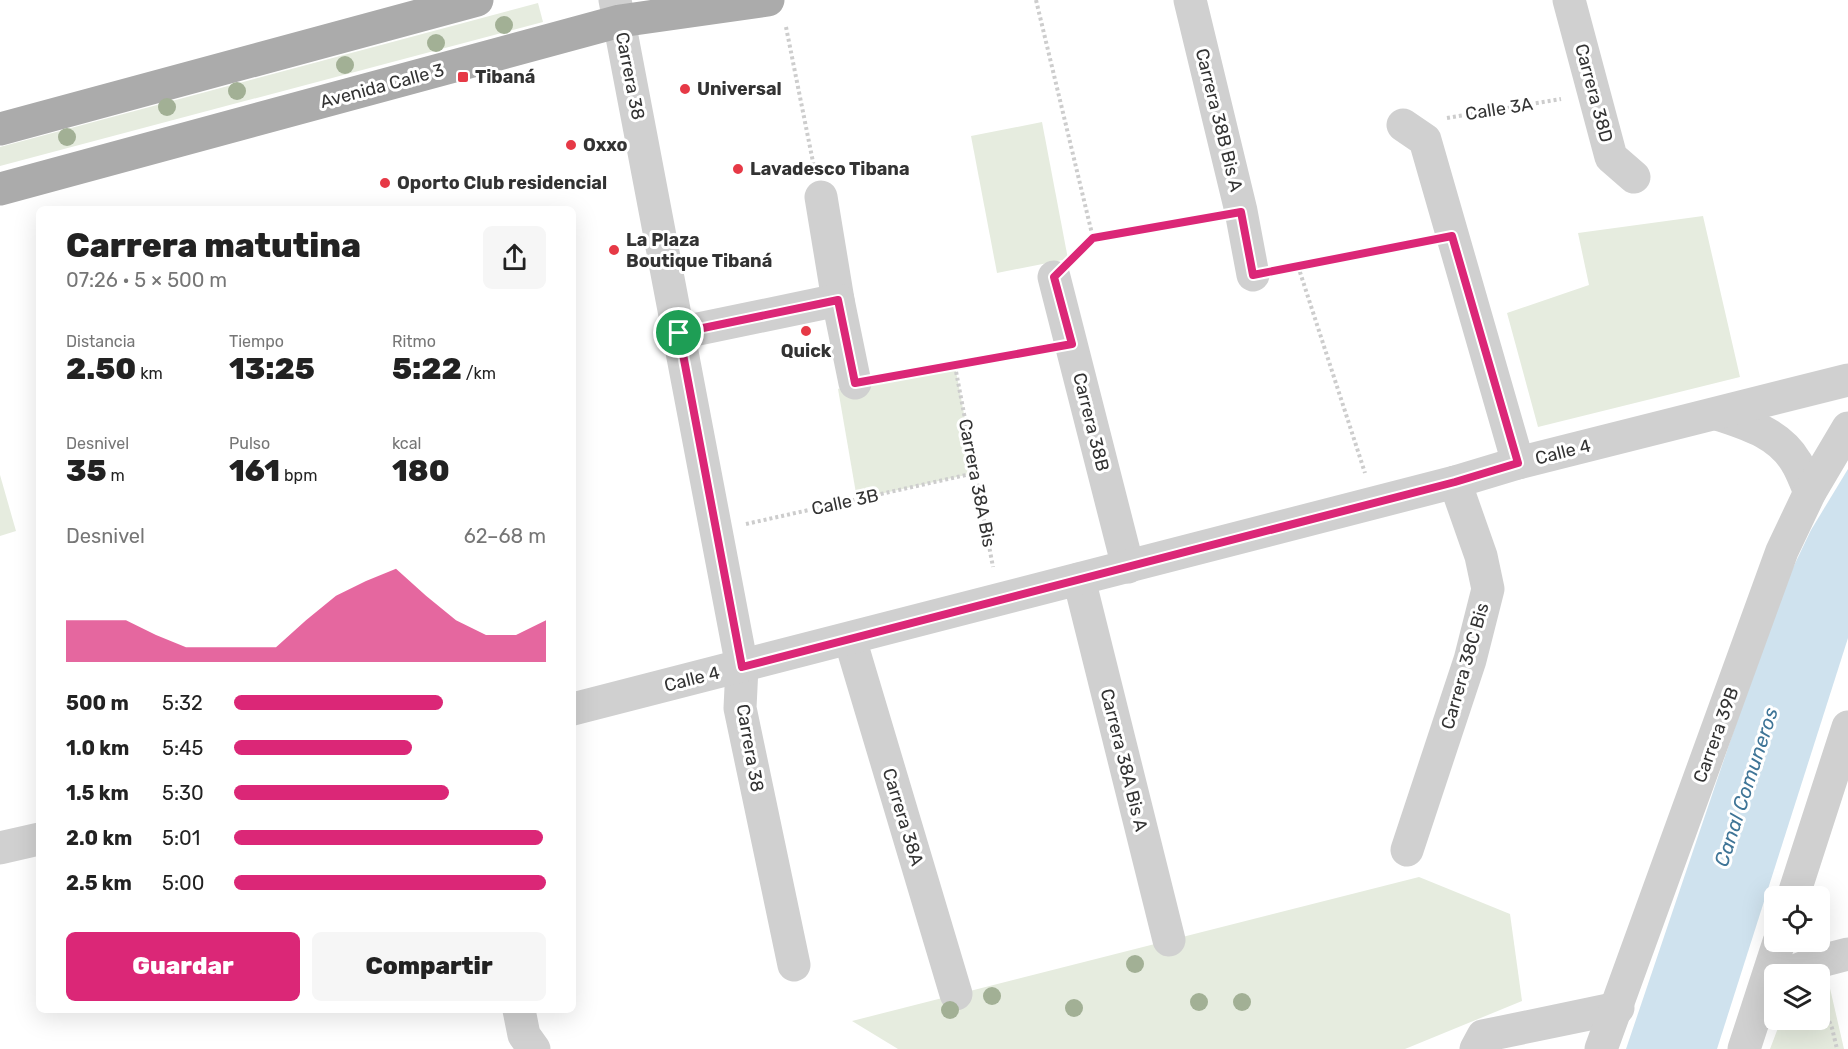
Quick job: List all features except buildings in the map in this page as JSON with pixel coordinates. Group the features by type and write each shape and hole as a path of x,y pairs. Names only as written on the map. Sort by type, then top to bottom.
{"main road":[{"path":"0,129 477,0"},
{"name":"Avenida Calle 3","path":"0,189 618,11 776,11"}],"street":[{"name":"Carrera 38B Bis A","path":"1190,0 1241,212 1253,275"},
{"name":"Carrera 38D","path":"1569,0 1611,157 1634,177"},
{"name":"Carrera 38","path":"618,11 742,667 740,708 794,965"},
{"path":"1404,125 1425,140 1518,463"},
{"path":"820,197 855,383"},
{"name":"Carrera 38B","path":"1054,277 1128,567"},
{"path":"679,333 838,300"},
{"name":"Calle 4","path":"576,709 1375,503 1518,463 1848,380"},
{"path":"1717,414 1758,429 1782,444 1796,462 1809,492"},
{"name":"Carrera 39B","path":"1601,1049 1618,1008 1782,551 1809,492 1848,428"},
{"name":"Carrera 38C Bis","path":"1407,850 1470,660 1488,589 1482,555 1455,482"},
{"name":"Carrera 38A Bis A","path":"1079,579 1169,940"},
{"name":"Carrera 38A","path":"850,639 956,994"},
{"path":"1797,886 1848,727"},
{"path":"0,848 36,840"},
{"path":"1813,964 1848,954"},
{"path":"1744,1049 1764,1003"},
{"path":"1476,1049 1483,1036 1618,1008"},
{"path":"520,1013 524,1035 534,1049"}],"path":[{"path":"1036,0 1093,238"},
{"path":"776,11 820,197"},
{"name":"Calle 3A","path":"1404,125 1594,94"},
{"path":"1054,277 1093,238 1241,212"},
{"path":"1253,275 1452,236"},
{"path":"1298,266 1375,503"},
{"path":"855,383 1072,344"},
{"name":"Carrera 38A Bis","path":"955,366 999,600"},
{"name":"Calle 3B","path":"716,530 975,474"},
{"path":"1830,1023 1837,1049"}],"shaded area":[{"path":"538,3 543,22 0,166 0,147"},
{"path":"1042,122 1068,259 997,273 971,136"},
{"path":"1703,216 1740,377 1538,427 1507,313 1589,285 1578,233"},
{"path":"955,366 975,473 857,499 838,389 855,383"},
{"path":"0,475 16,531 0,536"},
{"path":"1419,877 1510,914 1522,1001 1405,1049 898,1049 852,1021"},
{"path":"1830,988 1844,1049 1770,1049 1777,1030 1830,1030"}],"water":[{"name":"Canal Comuneros","path":"1848,469 1848,638 1769,886 1764,886 1764,902 1717,1049 1626,1049 1779,597 1811,530"}],"place":[{"name":"Tibaná","path":"463,77"},
{"name":"Universal","path":"685,89"},
{"name":"Oxxo","path":"571,145"},
{"name":"Lavadesco Tibana","path":"738,169"},
{"name":"Oporto Club residencial","path":"385,183"},
{"name":"La Plaza Boutique Tibaná","path":"614,250"},
{"name":"Quick","path":"806,331"}],"route":[{"path":"1241,212 1253,275 1452,236 1518,463 1455,482 742,667 679,333 838,300 855,383 1072,344 1054,277 1093,238 1241,212"}]}
